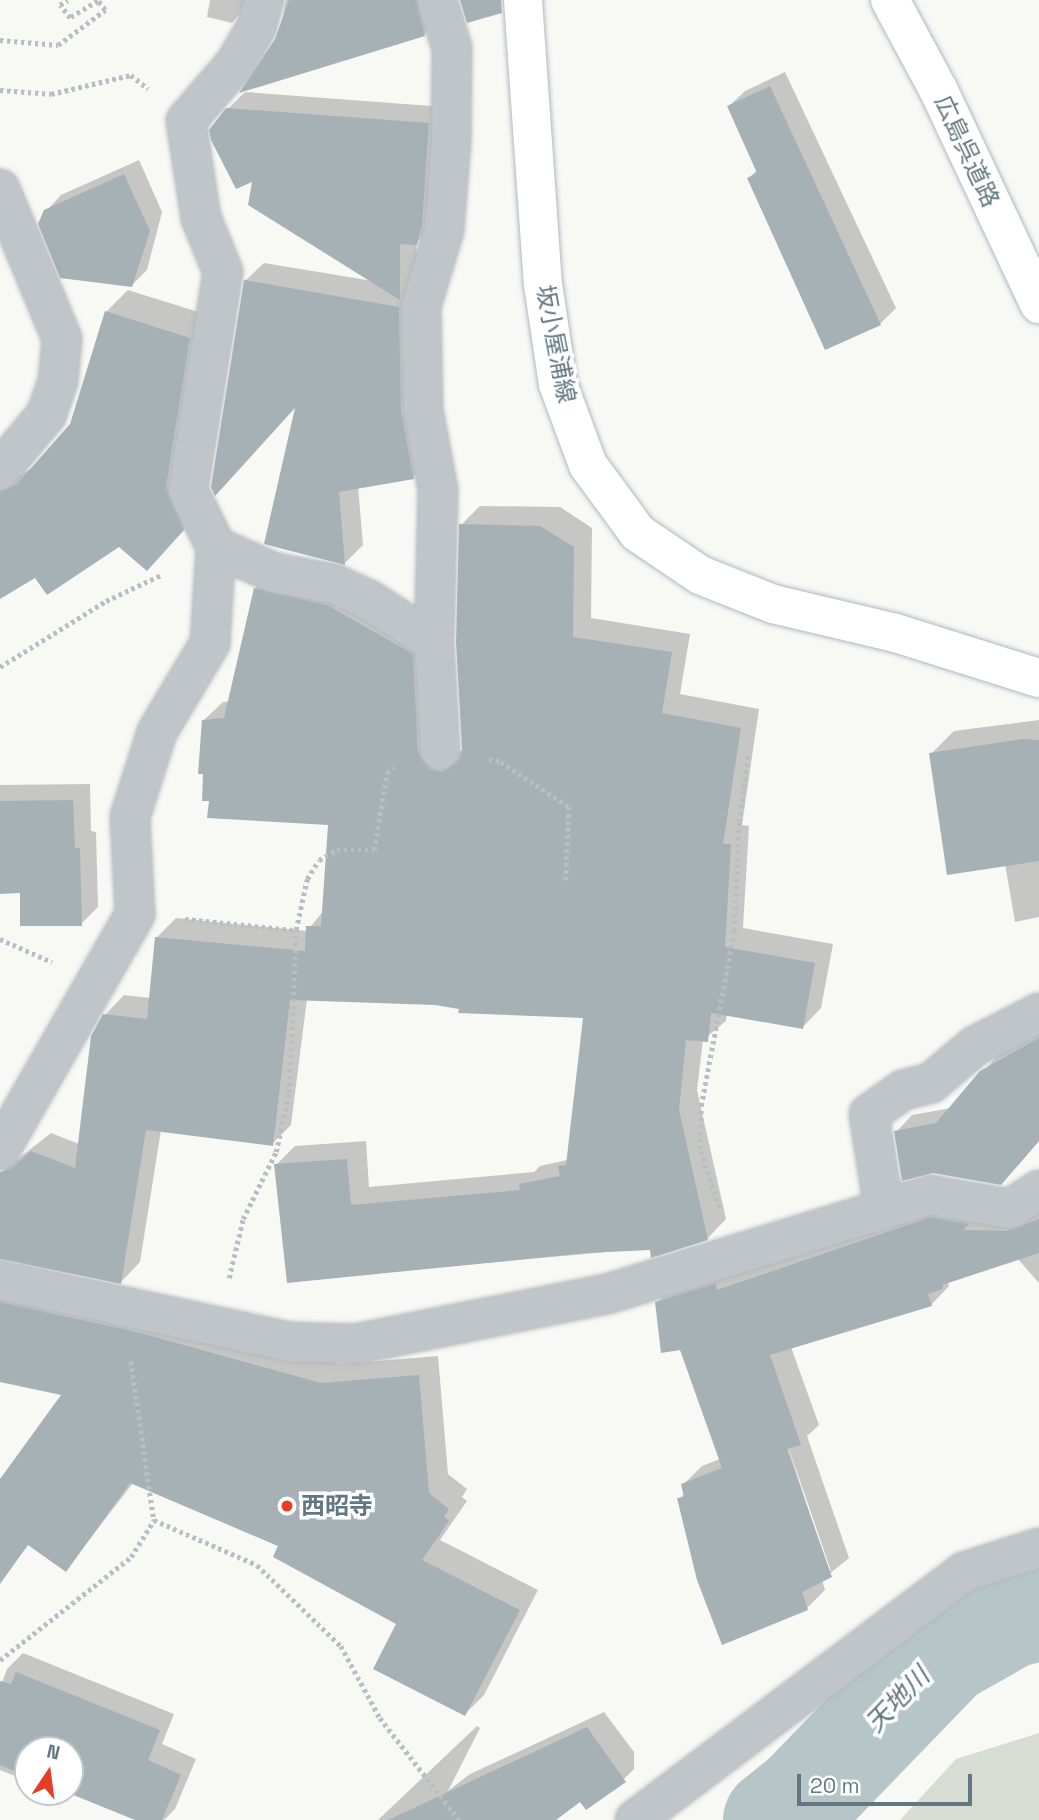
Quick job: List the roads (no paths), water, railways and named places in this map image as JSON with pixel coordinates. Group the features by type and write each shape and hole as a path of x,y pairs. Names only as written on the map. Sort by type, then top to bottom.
{"main road":[{"name":"坂小屋浦線","path":"523,0 543,285 558,384 588,464 638,533 700,575 773,604 896,633 1039,678"},
{"name":"広島呉道路","path":"890,0 938,89 1039,304"}],"street":[{"path":"0,1150 135,914 130,817 156,732 210,643 216,547 188,490 223,272 201,218 186,121 235,64 256,28 264,0"},
{"path":"437,0 452,48 444,230 421,306 423,410 438,490 434,642 440,750"},
{"path":"0,189 62,339 58,381 46,415 0,470"},
{"path":"216,547 275,573 334,584 369,600 434,642"},
{"path":"884,1210 869,1114 903,1090 931,1083 975,1046 1039,1013"},
{"path":"0,1280 290,1342 356,1344 607,1294 930,1195 1010,1209 1039,1190"},
{"path":"635,1820 964,1572 1039,1548"}],"waterway":[{"name":"天地川","path":"775,1820 802,1799 944,1652 1009,1615 1039,1608"}],"place":[{"name":"西昭寺","path":"287,1506"}]}
